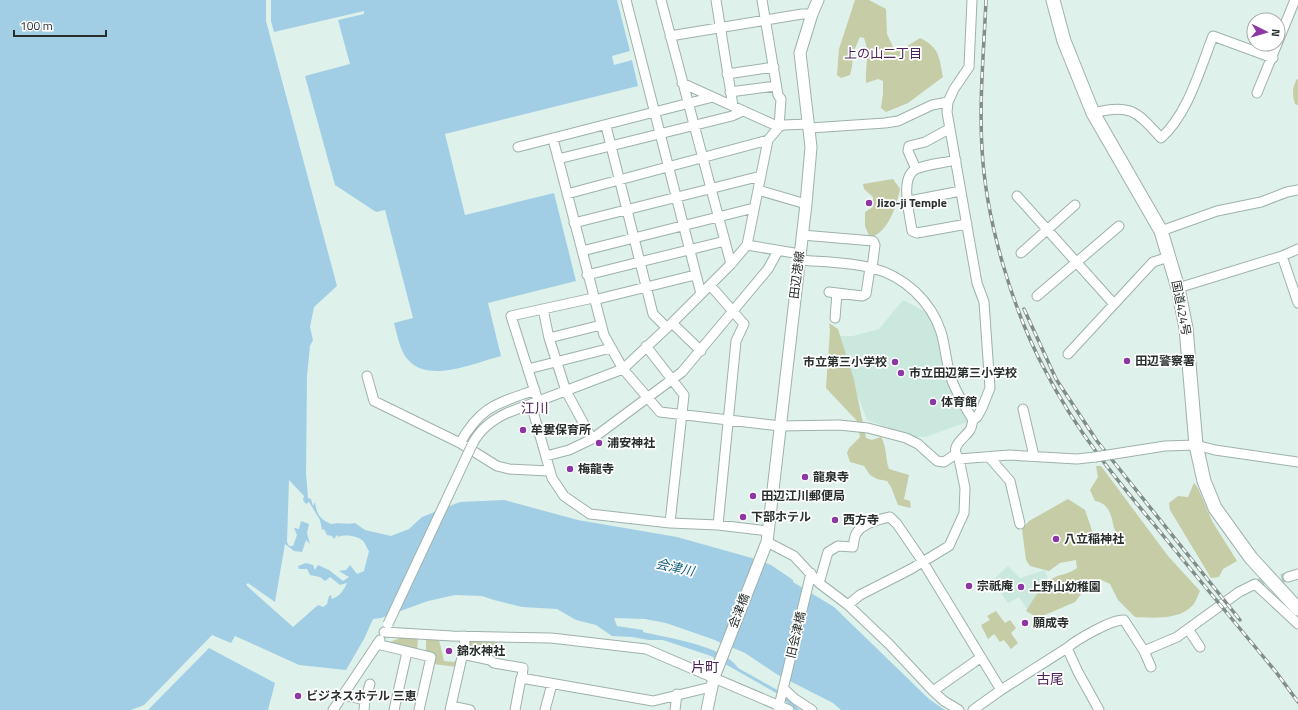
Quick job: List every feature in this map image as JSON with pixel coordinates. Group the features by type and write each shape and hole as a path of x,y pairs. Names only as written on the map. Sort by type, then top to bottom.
{"highway":[{"name":"国道424号","path":"1053,0 1064,40 1093,113 1161,231 1178,288 1186,328 1196,445 1204,481 1215,508 1251,558 1298,609"}],"main road":[{"name":"田辺港線","path":"766,541 806,204 810,126 800,53 813,5"},
{"name":"会津橋","path":"714,678 766,541"},
{"path":"706,710 714,678"}],"street":[{"path":"661,0 731,264"},
{"path":"716,0 733,106"},
{"path":"762,0 776,86 778,95 782,99 779,127"},
{"path":"848,605 860,595 923,562 949,546 964,513 965,488 955,450 960,439 971,429 973,420 977,417 982,408 990,388 984,302 977,283 947,112 948,102 954,89 969,67 972,0"},
{"path":"1257,93 1273,58 1295,0"},
{"path":"629,1 654,114 701,294"},
{"path":"670,36 766,20 813,5"},
{"path":"1093,113 1112,108 1127,110 1137,114 1161,138 1167,133 1188,99 1213,36 1273,58"},
{"path":"728,74 774,67"},
{"path":"682,83 779,127"},
{"path":"730,92 776,86"},
{"path":"518,147 654,114 713,97"},
{"path":"333,710 386,628 475,438 492,420 534,402 623,369 670,325 731,264 747,245 768,140 779,127 783,125 810,126 885,123 898,121 932,105 948,102"},
{"path":"558,159 732,116 743,111"},
{"path":"606,126 653,314 670,325 701,351"},
{"path":"916,169 908,150 909,146 925,142 949,129"},
{"path":"553,139 601,325 611,348 623,369 660,412 780,426 839,425 868,428 906,438 918,444 937,461 944,462 957,456 989,457 1009,455 1077,459 1165,446 1196,445 1215,450 1298,462"},
{"path":"567,194 768,140"},
{"path":"956,160 916,169 909,174 906,184 912,231 917,233 967,224"},
{"path":"574,223 676,196 761,176"},
{"path":"758,190 806,204"},
{"path":"1161,231 1217,211 1261,202 1287,192 1298,190"},
{"path":"909,201 961,191"},
{"path":"1017,196 1113,303"},
{"path":"1021,253 1074,205"},
{"path":"582,251 754,208"},
{"path":"1037,296 1119,226"},
{"path":"802,235 873,241 875,245 866,294 833,292 835,318"},
{"path":"587,275 690,251 725,241"},
{"path":"747,245 799,257 871,268 901,281 915,291 930,308 941,333 952,382 973,420"},
{"path":"1178,288 1282,256 1298,248"},
{"path":"546,456 569,450 592,439 648,399 682,372 768,269 778,251"},
{"path":"1282,256 1298,303"},
{"path":"1068,354 1113,303 1153,262 1169,257"},
{"path":"695,275 598,299 593,298 511,316 535,390 534,402 550,471 564,496 590,514 670,523 718,524 766,541 794,556 810,578 848,605 889,644 933,691 944,701 959,710"},
{"path":"710,285 744,324 736,341 727,420 718,524"},
{"path":"543,309 549,338 566,391 592,439"},
{"path":"549,338 601,325"},
{"path":"646,346 684,395 670,523"},
{"path":"528,369 611,348"},
{"path":"367,376 374,401 460,443 497,466 509,469 550,471"},
{"path":"460,443 471,425 487,409 535,390"},
{"path":"1023,409 1034,456"},
{"path":"989,457 1010,481 1020,524"},
{"path":"819,583 828,552 838,546 853,546 859,529 880,519 890,517 897,524 923,562 967,632 980,658 1001,690"},
{"path":"1288,577 1298,574"},
{"name":"旧会津橋","path":"779,707 810,578"},
{"path":"1144,651 1177,637 1239,592 1255,584 1298,624"},
{"path":"973,710 1073,643 1119,620 1124,620 1144,651 1151,667"},
{"path":"386,628 464,636 551,638 646,649 789,710"},
{"path":"1188,629 1200,647"},
{"path":"464,636 465,644 451,708 470,710"},
{"path":"377,644 431,657 419,710"},
{"path":"1067,648 1078,672 1099,710"},
{"path":"394,710 407,652"},
{"path":"462,654 490,660 494,663 523,668 515,710"},
{"path":"933,691 980,658"},
{"path":"522,678 652,705 714,678"},
{"path":"364,710 365,700 370,684"},
{"path":"545,710 552,684"},
{"path":"783,688 795,699 812,710"},
{"path":"675,710 677,694"},
{"path":"343,695 365,700"}],"shaded area":[{"name":"市立第三小学校","path":"903,300 930,314 973,420 925,437 914,437 867,420 834,336 853,336 879,329"},
{"name":"上野山幼稚園","path":"1008,566 1020,578 1045,570 1049,582 1029,612 1019,597 1008,603 992,581"}],"green space":[{"path":"855,0 869,0 886,9 887,34 894,49 901,50 920,38 935,49 941,64 943,77 908,103 886,112 881,108 883,81 878,79 866,83 867,49 864,38 860,37 853,53 850,75 841,78 837,75 839,49"},
{"path":"1298,78 1298,105 1295,104 1293,93"},
{"path":"893,179 900,189 894,211 891,218 882,230 877,235 870,238 865,226 865,212 873,207 873,197 864,189 863,184"},
{"path":"829,323 838,329 854,380 866,438 872,440 881,437 889,469 909,475 904,499 910,501 911,508 898,505 887,481 877,479 870,475 864,466 850,462 847,453 849,448 860,437 857,421 826,388 830,330"},
{"path":"1096,466 1101,466 1168,556 1200,591 1193,605 1188,610 1174,616 1150,618 1135,617 1118,600 1110,584 1099,579 1088,585 1075,602 1038,618 1026,611 1045,584 1053,578 1071,572 1077,568 1076,560 1060,563 1049,571 1030,566 1026,560 1022,529 1029,521 1068,499 1085,510 1095,539 1100,541 1112,538 1115,531 1110,512 1104,505 1095,501 1090,490 1098,477"},
{"path":"1194,483 1198,488 1212,521 1237,561 1223,569 1219,577 1211,578 1170,510 1169,503 1178,496 1188,497"},
{"path":"996,611 1005,623 1010,620 1016,628 1011,633 1018,643 1011,649 1004,640 1000,642 994,634 988,639 981,625 990,620 987,616"},
{"path":"402,637 418,638 417,651 388,643"},
{"path":"426,639 439,640 444,661 454,662 458,658 457,667 433,664 426,653"},
{"path":"467,641 498,641 495,648 482,656 465,652"}],"water":[{"name":"会津川","path":"0,0 266,0 266,21 337,286 314,307 310,327 313,340 310,346 307,376 306,473 308,498 311,499 313,506 315,502 318,513 322,518 331,524 355,523 365,530 391,536 409,529 422,517 460,502 504,500 578,520 677,537 752,558 771,565 793,580 793,582 834,607 929,699 945,710 841,710 833,703 778,675 745,653 712,639 666,623 645,619 614,618 617,626 643,630 643,632 681,640 721,654 731,660 738,668 781,692 800,710 795,710 778,694 711,656 663,640 612,636 596,625 576,620 557,609 522,607 482,596 455,595 428,601 381,618 373,619 364,639 346,670 299,665 235,636 231,643 212,635 144,705 131,710 0,710","holes":["289,480 304,496 303,500 306,504 309,502 320,520 322,530 324,529 327,535 332,536 334,539 337,535 339,537 348,536 359,538 364,542 369,551 364,571 357,574 350,565 346,570 339,571 349,577 343,581 329,570 318,565 315,570 313,565 306,563 298,566 299,569 307,569 310,575 320,577 325,581 330,577 340,585 347,583 343,590 335,598 332,599 331,595 329,596 327,604 323,607 318,605 293,627 246,585 248,583 275,602 285,544 294,551 302,552 306,540 310,544 307,533 309,524 301,521 299,529 294,528 297,535 293,546 289,546 287,542"]},
{"path":"271,0 617,0 630,51 612,56 614,65 632,60 638,86 445,134 465,215 554,193 576,281 488,303 501,356 464,367 437,371 424,370 414,365 405,356 394,323 413,318 385,210 376,212 335,185 305,76 350,64 338,20 364,14 364,11 274,32 271,21"},
{"path":"209,648 275,683 268,710 148,710"}],"tunnel":[{"path":"1255,584 1288,577"}],"railway":[{"path":"986,0 981,112 982,149 985,177 995,235 1022,321 1057,393 1097,453 1126,491 1276,672 1298,702"},
{"path":"1024,309 1056,379 1097,441 1240,620"}],"place":[{"name":"Jizo-ji Temple","path":"869,203"},
{"name":"田辺警察署","path":"1127,361"},
{"name":"市立第三小学校","path":"895,362"},
{"name":"市立田辺第三小学校","path":"901,373"},
{"name":"体育館","path":"933,402"},
{"name":"牟婁保育所","path":"523,430"},
{"name":"浦安神社","path":"599,443"},
{"name":"梅龍寺","path":"570,469"},
{"name":"龍泉寺","path":"805,477"},
{"name":"田辺江川郵便局","path":"753,496"},
{"name":"下部ホテル","path":"743,517"},
{"name":"西方寺","path":"835,520"},
{"name":"八立稲神社","path":"1056,539"},
{"name":"宗祇庵","path":"969,586"},
{"name":"上野山幼稚園","path":"1021,587"},
{"name":"願成寺","path":"1025,623"},
{"name":"錦水神社","path":"449,651"},
{"name":"ビジネスホテル 三恵","path":"298,696"}],"district":[{"name":"上の山二丁目","path":"883,53"},
{"name":"江川","path":"535,408"},
{"name":"片町","path":"705,667"},
{"name":"古尾","path":"1050,679"}]}
